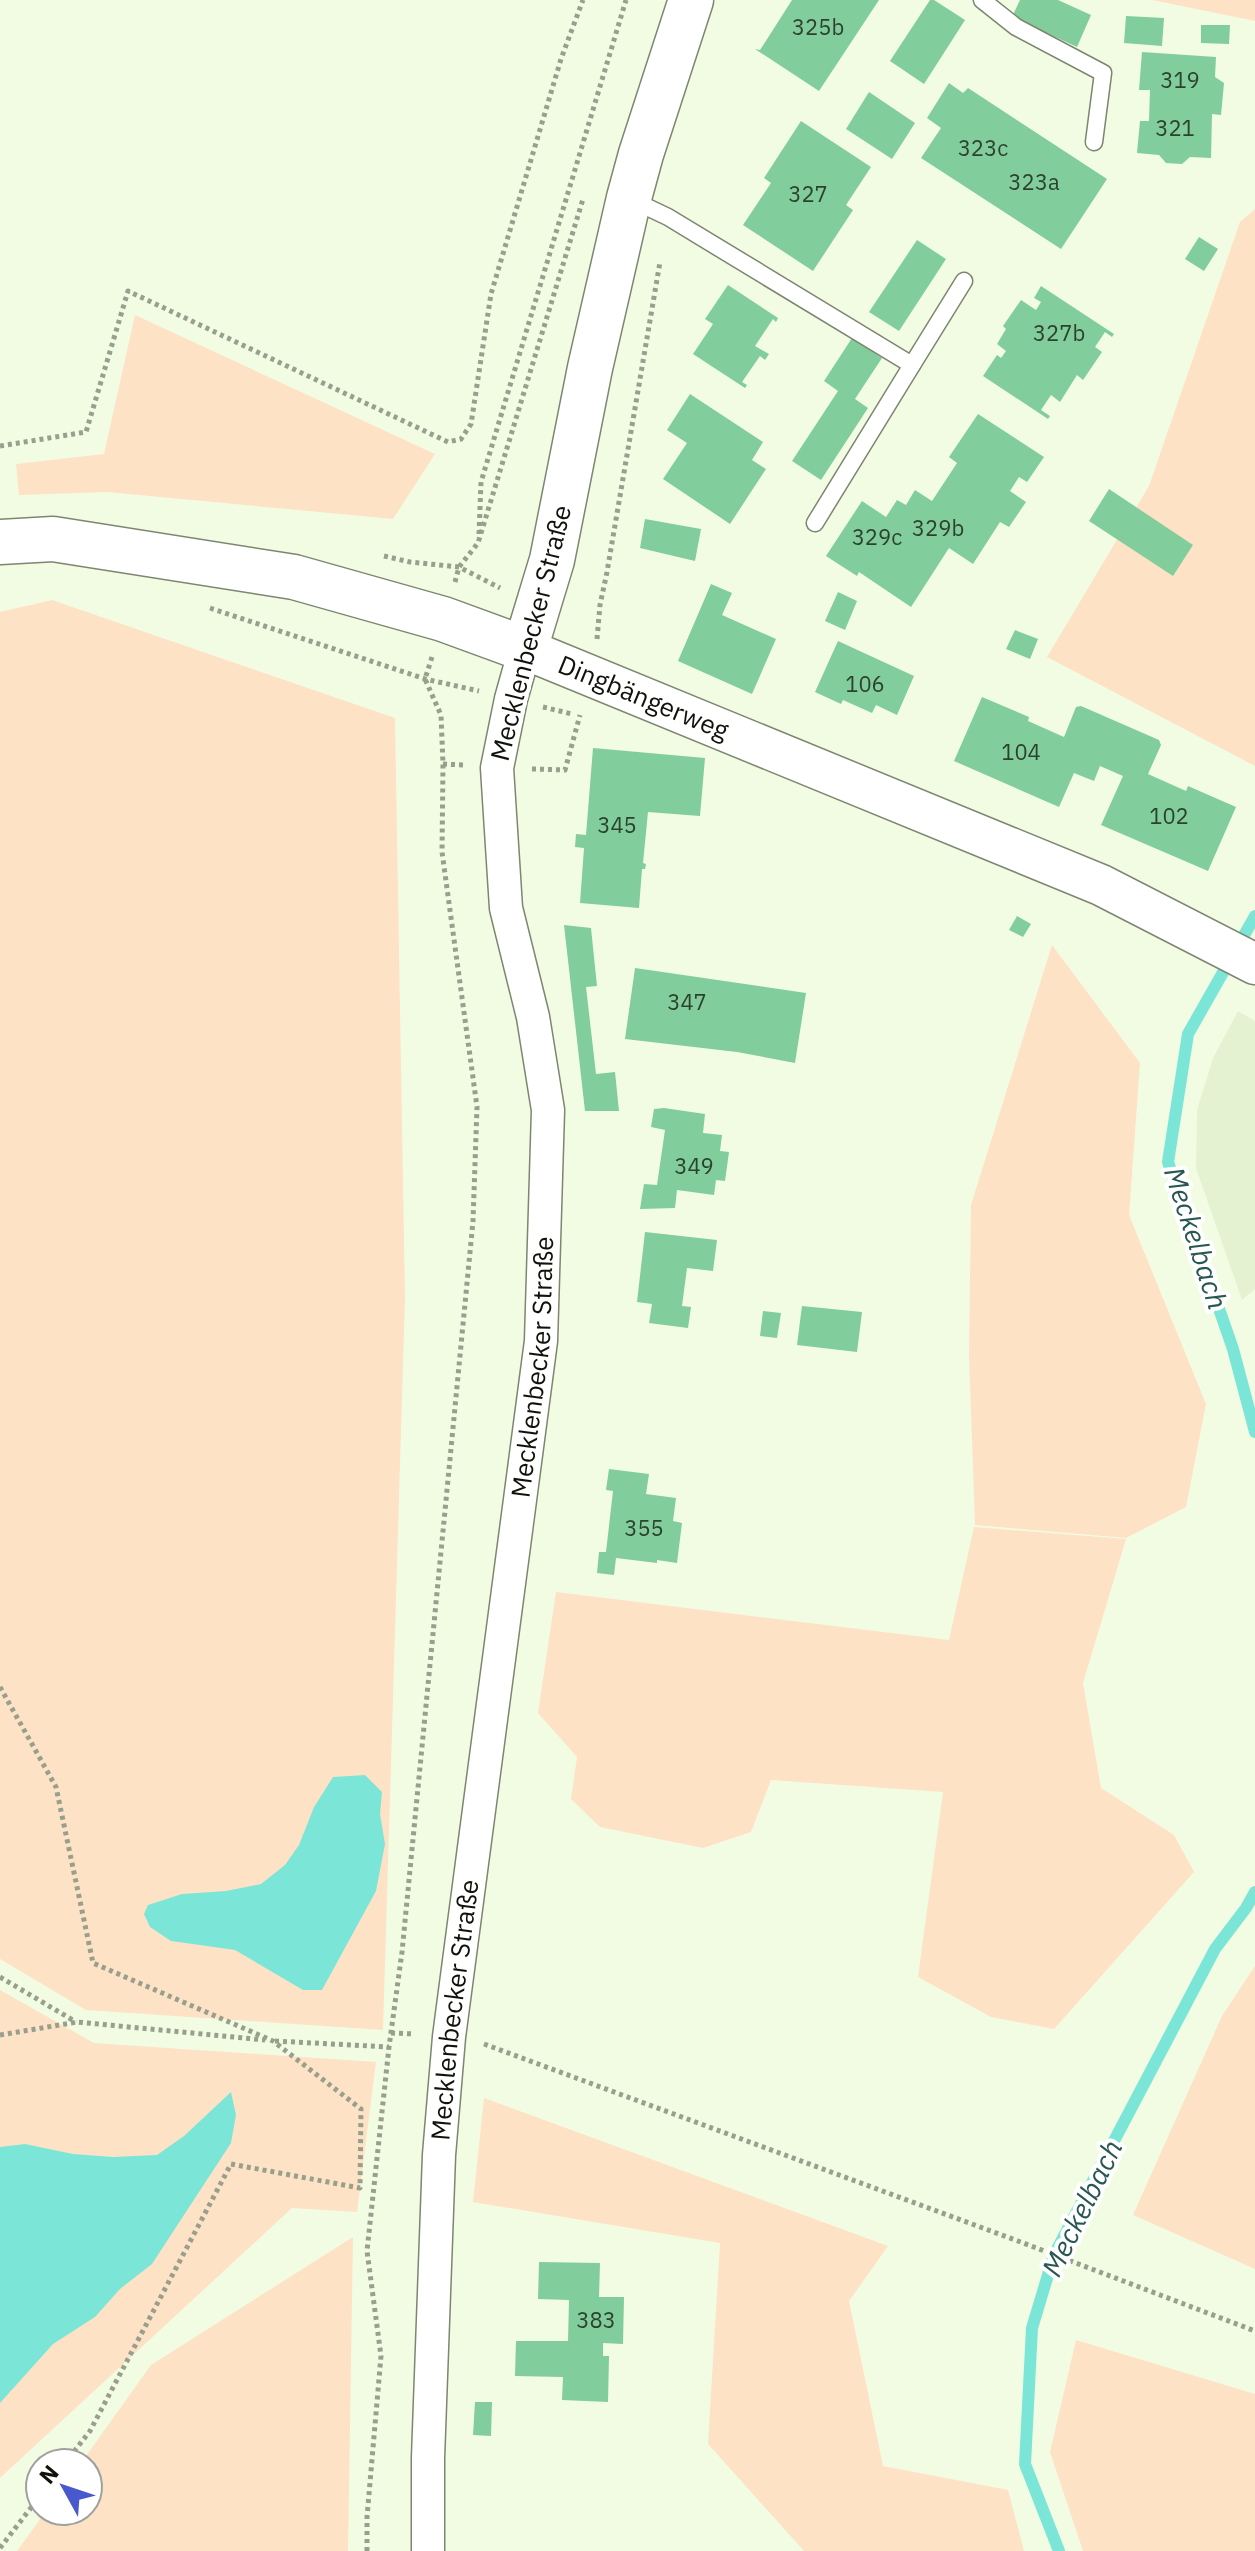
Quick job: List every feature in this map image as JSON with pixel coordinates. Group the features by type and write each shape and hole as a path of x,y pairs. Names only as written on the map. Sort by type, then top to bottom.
{"main road":[{"name":"Mecklenbecker Straße","path":"525,649 552,560 590,368 629,198 691,0"},
{"name":"Dingbängerweg","path":"0,542 53,539 294,577 443,619 525,649"}],"street":[{"name":"Dingbängerweg","path":"525,649 1101,885 1255,964"},
{"name":"Mecklenbecker Straße","path":"428,2551 428,2458 439,2155 449,2037 541,1341 548,1110 533,1017 506,908 497,768 525,649"}],"lane":[{"path":"982,0 1016,27 1103,73 1094,142"},
{"path":"629,198 668,217 912,365"},
{"path":"815,523 964,281"}],"path":[{"path":"0,446 86,432 128,291 448,442 461,439 471,424 491,294 561,59 583,0"},
{"path":"585,193 478,543 481,482 626,0"},
{"path":"579,716 598,636 600,605 668,217"},
{"path":"198,604 425,679"},
{"path":"367,2551 367,2517 381,2356 367,2251 402,1952 473,1221 477,1107 442,852 441,715 425,679 443,619"},
{"path":"0,1687 56,1787 93,1963 273,2041 361,2109 360,2188 231,2164 90,2431 78,2447"},
{"path":"0,1977 77,2022"},
{"path":"0,2035 77,2022 273,2041 389,2047"},
{"path":"449,2037 494,2046 1255,2331"},
{"path":"0,2548 24,2517"}],"shaded area":[{"path":"1152,0 1255,0 1255,21"},
{"path":"1255,209 1255,766 1047,657 1149,486 1240,222"},
{"path":"135,315 435,454 393,519 107,492 19,495 16,464 104,454"},
{"path":"52,600 395,718 405,1298 383,2030 86,2010 0,1959 0,612"},
{"path":"1052,945 1140,1063 1129,1215 1206,1404 1186,1507 1126,1538 975,1525 969,1355 971,1205"},
{"path":"1238,1011 1255,1021 1255,1289 1242,1300 1196,1168 1197,1110 1213,1058"},
{"path":"974,1527 1126,1539 1083,1683 1101,1788 1174,1835 1194,1872 1054,2029 991,2017 918,1977 943,1792 771,1780 751,1832 703,1848 600,1827 571,1799 577,1757 538,1713 556,1592 949,1640"},
{"path":"1255,1966 1255,2269 1133,2215 1222,2016"},
{"path":"0,1990 94,2043 376,2062 357,2212 292,2208 34,2447 24,2447 24,2456 0,2478"},
{"path":"484,2098 888,2246 849,2301 883,2466 1008,2490 1024,2551 804,2551 708,2444 720,2243 473,2202"},
{"path":"353,2237 348,2551 17,2551 34,2527 104,2527 104,2447 92,2447 151,2365"},
{"path":"1076,2340 1255,2394 1255,2551 1083,2551 1050,2452"}],"water":[{"path":"365,1775 382,1792 380,1814 385,1844 376,1891 322,1990 303,1990 235,1950 171,1941 150,1927 144,1914 148,1905 182,1894 226,1891 261,1884 285,1865 299,1845 314,1807 333,1777"},
{"path":"231,2092 236,2115 231,2143 152,2264 120,2289 95,2317 53,2344 0,2403 0,2147 25,2144 73,2154 113,2157 157,2155 184,2136"}],"building":[{"path":"792,0 879,0 819,91 755,49 760,50"},
{"path":"930,0 965,20 924,84 890,61"},
{"path":"1020,0 1058,0 1091,15 1077,47 1012,17"},
{"path":"1126,16 1164,18 1162,46 1124,43"},
{"path":"1201,25 1230,25 1229,44 1201,43"},
{"path":"1142,52 1216,57 1215,77 1224,83 1221,115 1212,114 1211,158 1190,157 1182,164 1166,163 1159,155 1137,153 1140,121 1149,121 1150,90 1139,90"},
{"path":"949,83 963,93 968,88 1107,179 1061,249 921,158 941,128 927,118"},
{"path":"869,92 915,123 892,159 846,129"},
{"path":"801,121 871,167 846,205 853,210 813,271 743,225 771,183 764,178"},
{"path":"1199,237 1218,249 1204,271 1185,259"},
{"path":"917,240 946,259 899,331 869,312"},
{"path":"728,285 778,318 776,322 773,319 755,346 769,354 765,360 760,356 742,382 747,385 745,388 693,354 713,324 705,319"},
{"path":"1041,286 1114,334 1112,337 1105,332 1095,347 1102,352 1083,380 1077,375 1060,402 1051,395 1041,410 1050,416 1048,419 983,376 997,355 1001,358 1006,351 997,344 1006,329 1003,326 1021,300 1036,310 1041,302 1034,298"},
{"path":"852,338 882,358 855,399 868,408 821,480 792,461 838,391 824,381"},
{"path":"690,394 763,442 752,460 766,469 730,524 663,479 687,443 667,430"},
{"path":"978,414 1044,457 1027,482 1019,477 1010,491 1026,502 1009,527 1000,522 973,564 949,548 911,607 859,572 857,576 826,556 862,501 886,517 897,500 906,505 915,490 932,501 957,463 949,457"},
{"path":"1109,489 1193,545 1173,576 1089,521"},
{"path":"645,519 701,529 695,561 640,548"},
{"path":"711,584 732,593 722,615 776,639 752,694 678,661"},
{"path":"838,592 857,601 845,630 825,621"},
{"path":"1015,630 1038,639 1030,659 1006,649"},
{"path":"838,641 914,676 897,715 876,705 872,713 815,692"},
{"path":"982,697 1029,717 1028,721 1064,737 1076,707 1081,706 1159,740 1161,745 1148,774 1186,791 1188,786 1236,807 1208,871 1101,825 1123,776 1100,766 1094,781 1074,773 1059,807 954,761"},
{"path":"593,748 705,758 700,816 648,812 643,863 646,864 642,869 639,908 580,903 584,848 575,847 576,834 586,835"},
{"path":"1017,916 1031,924 1023,937 1009,930"},
{"path":"564,925 591,928 597,986 586,987 596,1074 615,1072 619,1111 585,1111"},
{"path":"635,968 806,993 795,1063 737,1052 625,1039"},
{"path":"654,1109 705,1114 703,1133 722,1135 720,1151 729,1152 725,1181 716,1180 714,1195 677,1190 675,1208 640,1209 644,1184 657,1185 665,1130 651,1127"},
{"path":"645,1232 717,1240 713,1271 687,1268 682,1306 691,1307 688,1328 649,1323 652,1304 637,1302"},
{"path":"802,1306 862,1312 857,1352 797,1345"},
{"path":"763,1311 781,1313 777,1338 760,1336"},
{"path":"609,1469 649,1474 646,1494 676,1498 673,1521 682,1523 677,1563 616,1558 614,1575 597,1573 599,1552 606,1552 613,1491 606,1490"},
{"path":"539,2262 600,2263 599,2297 624,2297 623,2344 603,2343 603,2356 609,2356 608,2402 562,2400 563,2377 515,2376 516,2341 568,2341 569,2300 538,2299"},
{"path":"475,2402 492,2402 491,2436 473,2435"}],"waterway":[{"name":"Meckelbach","path":"1255,916 1188,1034 1168,1162 1233,1349 1255,1432"},
{"name":"Meckelbach","path":"1059,2551 1025,2464 1032,2328 1054,2255 1215,1949 1255,1892"}]}
